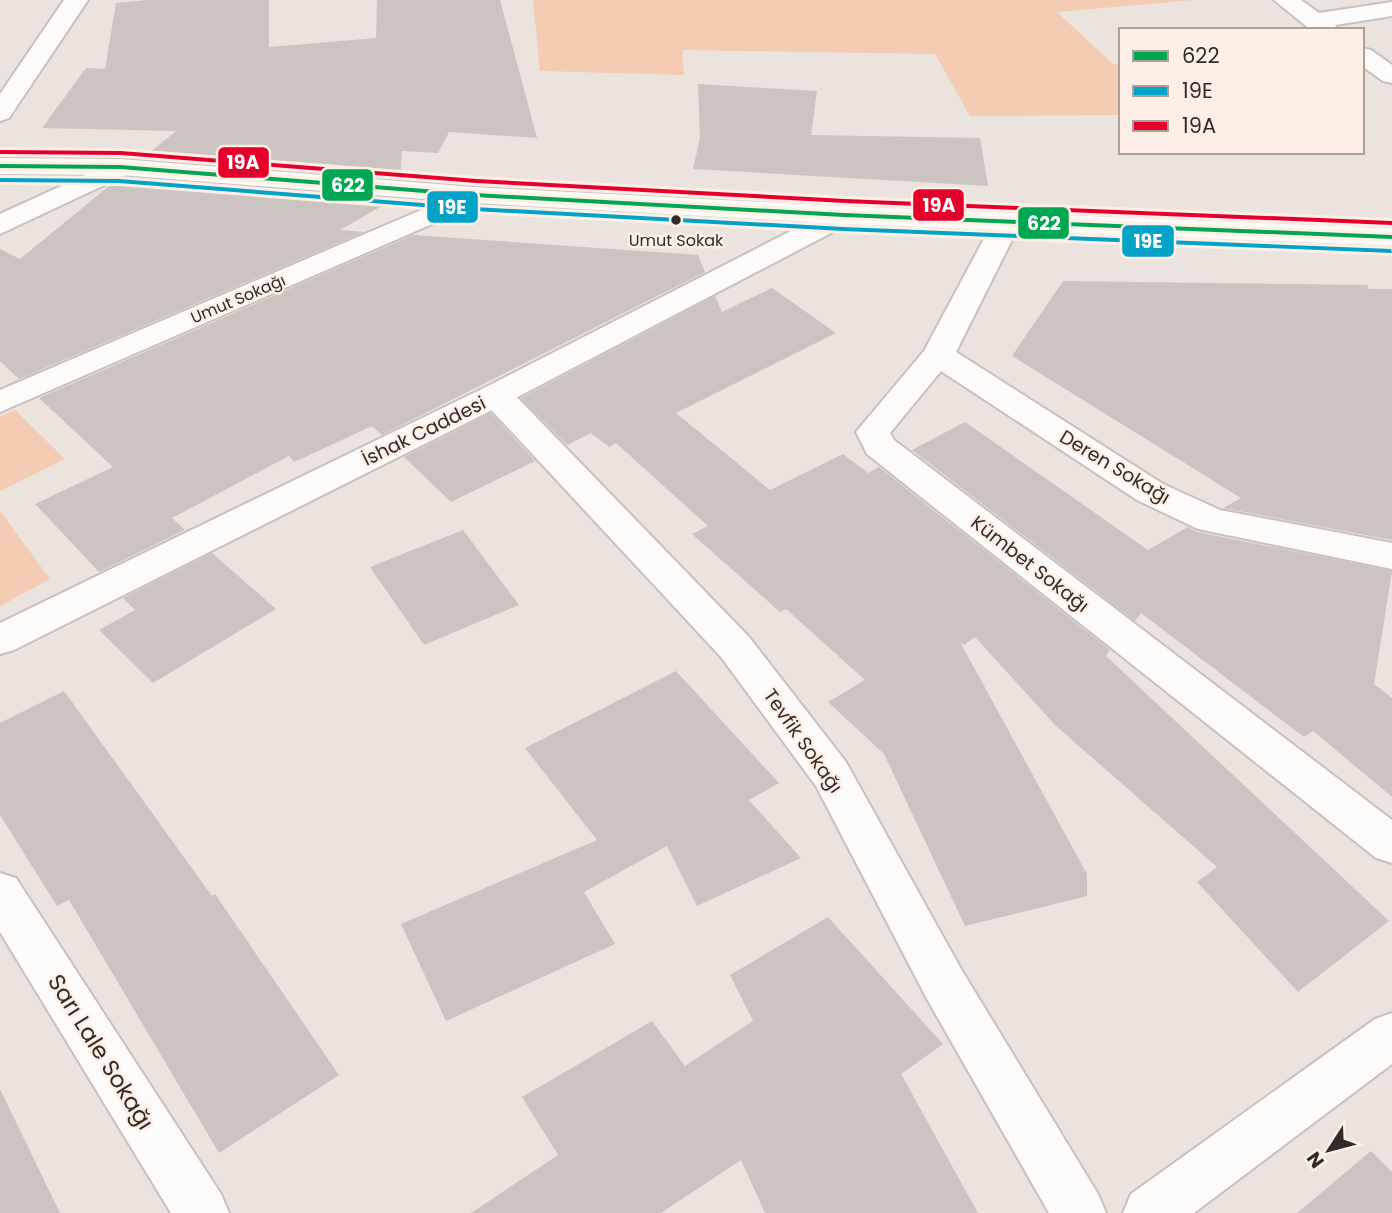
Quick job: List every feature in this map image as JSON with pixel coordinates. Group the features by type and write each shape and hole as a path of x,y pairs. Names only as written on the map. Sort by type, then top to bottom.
{"street":[{"path":"0,113 76,0"},
{"path":"1286,0 1321,25 1392,9"},
{"path":"1364,56 1392,76"},
{"path":"0,166 120,167 475,195 844,215 1392,237"},
{"path":"0,225 120,167"},
{"name":"Umut Sokağı","path":"0,402 475,195"},
{"name":"İshak Caddesi","path":"0,640 496,395 844,215"},
{"name":"Kümbet Sokağı","path":"1007,222 938,355 873,432 879,446 1392,845"},
{"name":"Deren Sokağı","path":"938,355 1150,492 1212,520 1392,556"},
{"name":"Tevfik Sokağı","path":"496,395 735,647 831,774 944,984 1079,1213"},
{"name":"Sarı Lale Sokağı","path":"0,892 202,1213"},
{"path":"1150,1213 1392,1035"}],"shaded area":[{"path":"533,0 1195,0 1057,12 1113,64 1119,64 1119,115 970,116 935,54 682,50 684,75 540,71"},
{"path":"15,410 65,459 0,491 0,417"},
{"path":"0,511 50,579 0,606"}],"building":[{"path":"149,0 269,0 269,47 376,38 377,0 500,0 537,138 449,132 438,153 402,151 400,178 143,158 176,131 42,128 86,68 105,69 116,3"},
{"path":"698,84 817,91 811,135 980,138 988,186 693,169 700,138"},
{"path":"125,178 394,199 340,230 364,232 19,379 0,361 0,249 20,259 109,186"},
{"path":"413,235 698,255 705,272 382,435 372,426 294,462 289,456 172,518 185,530 99,572 35,504 113,467 39,398"},
{"path":"1063,281 1367,285 1369,289 1392,289 1392,540 1223,508 1241,498 1012,356"},
{"path":"772,288 836,333 676,413 770,490 843,454 868,473 879,467 1110,650 1106,656 1389,921 1298,992 1197,882 1217,867 1056,726 975,637 964,645 960,642 1087,874 1087,896 965,926 884,754 828,702 865,680 786,609 780,612 692,534 708,526 616,443 609,447 591,433 567,445 521,398 715,296 722,312"},
{"path":"491,413 535,461 451,502 404,457"},
{"path":"965,422 1148,550 1188,527 1197,532 1392,571 1374,684 1392,698 1392,797 1313,731 1304,737 1141,613 1135,621 912,450"},
{"path":"463,530 519,605 424,645 370,567"},
{"path":"212,553 276,609 153,683 99,630 135,610 123,598"},
{"path":"676,671 779,783 749,800 801,858 697,906 667,846 584,892 615,944 446,1021 401,924 597,840 525,748"},
{"path":"64,691 212,896 215,894 339,1075 219,1153 69,900 57,906 0,815 0,723"},
{"path":"828,917 943,1044 901,1074 978,1213 765,1213 741,1160 661,1213 471,1213 558,1155 522,1097 652,1021 685,1066 753,1021 730,975"},
{"path":"0,1089 60,1213 0,1213"},
{"path":"1371,1151 1392,1172 1392,1213 1297,1213"}],"transit line":[{"name":"19A","path":"0,152 121,153 476,181 845,201 1392,223"},
{"name":"622","path":"0,166 120,167 475,195 844,215 1392,237"},
{"name":"19E","path":"0,180 119,181 474,209 843,229 1391,251"}],"place":[{"name":"Umut Sokak","path":"676,220"}]}
